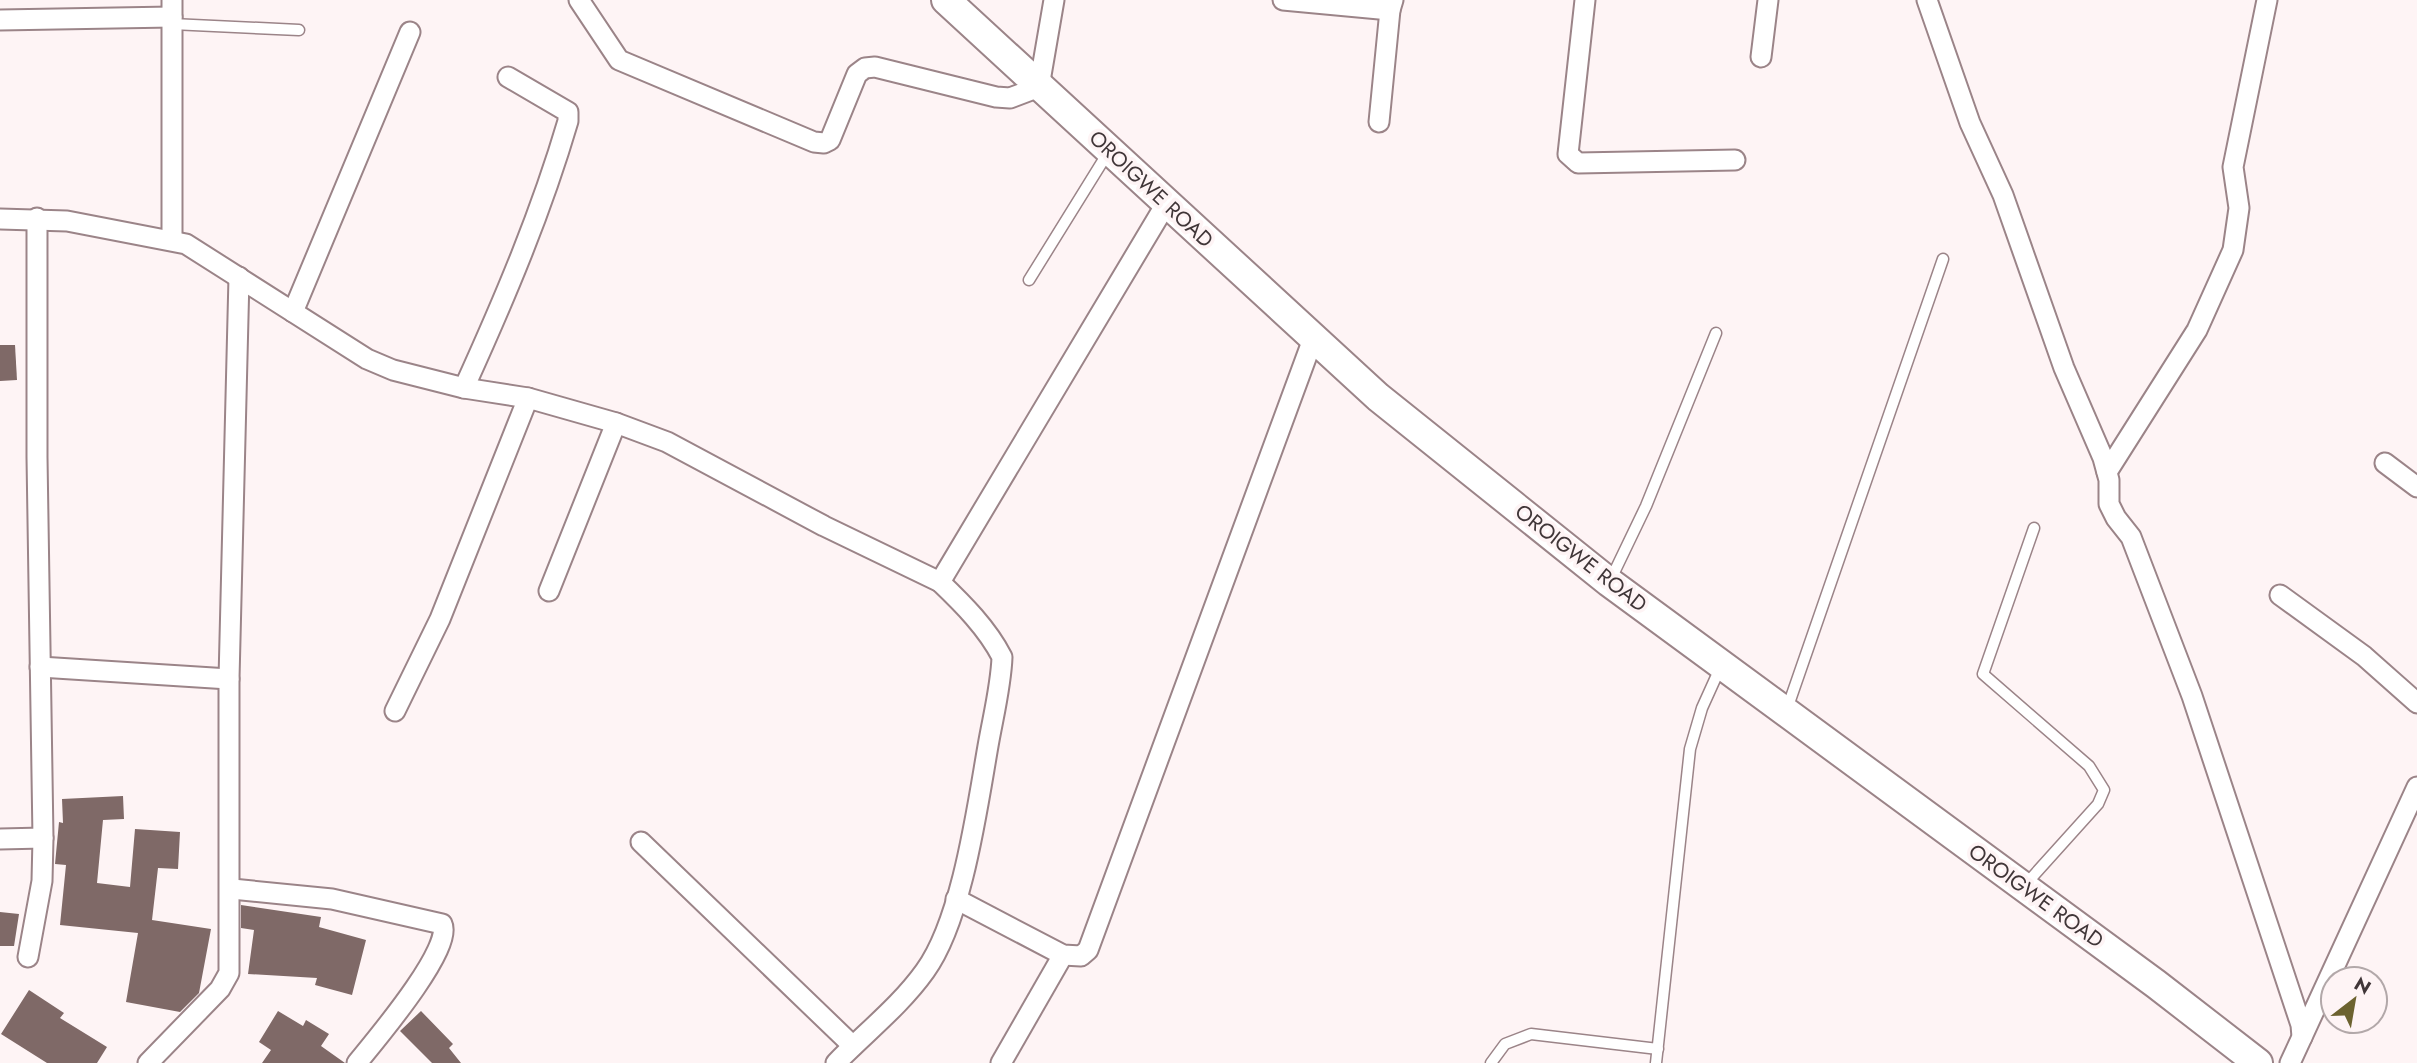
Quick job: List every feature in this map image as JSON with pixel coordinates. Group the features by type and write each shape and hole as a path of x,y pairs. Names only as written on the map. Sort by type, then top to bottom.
{"street":[{"path":"579,0 619,60 814,142 824,143 830,140 857,74 865,68 876,67 996,97 1010,98 1039,87 1054,0"},
{"name":"OROIGWE ROAD","path":"946,0 1378,397 1609,582 2258,1063"},
{"path":"1283,0 1392,5 1380,122"},
{"path":"1585,0 1568,154 1571,159 1578,163 1735,160"},
{"path":"1761,57 1768,0"},
{"path":"1927,0 1970,123 2003,195 2064,368 2107,472 2109,504 2131,537 2192,696 2290,990 2302,1037"},
{"path":"2107,472 2197,330 2233,250 2239,208 2233,167 2267,0"},
{"path":"0,20 172,14 172,239"},
{"path":"293,312 410,32"},
{"path":"464,388 510,285 545,196 568,121 568,112 561,105 508,77"},
{"path":"940,582 1167,204"},
{"path":"29,957 42,881 43,838 37,218"},
{"path":"0,219 37,218 172,239 205,254 367,359 393,370 464,388 528,398 616,423 667,442 824,526 940,582 974,617 1002,656 982,782 948,926 926,970 910,991 836,1063"},
{"path":"148,1063 226,982 229,973 232,888 229,679 239,277"},
{"path":"956,898 1063,955 1081,956 1088,950 1313,339"},
{"path":"396,711 440,619 528,398"},
{"path":"549,591 616,423"},
{"path":"2385,463 2417,487"},
{"path":"2280,595 2364,656 2417,703"},
{"path":"40,667 229,679"},
{"path":"2290,1063 2417,787"},
{"path":"0,839 43,838"},
{"path":"641,842 853,1046"},
{"path":"232,888 332,900 442,924 444,934 427,968 357,1063"},
{"path":"1001,1063 1063,955"}],"lane":[{"path":"172,14 299,30"},
{"path":"1029,280 1109,150"},
{"path":"1785,713 1943,259"},
{"path":"1609,582 1646,506 1716,333"},
{"path":"2023,887 2098,804 2104,790 2089,766 1983,674 2034,528"},
{"path":"1656,1063 1690,749 1702,708 1721,665"},
{"path":"1491,1063 1506,1044 1531,1034 1658,1049"}],"building":[{"path":"0,345 15,345 17,380 0,381"},
{"path":"123,796 124,819 103,820 97,883 130,887 135,829 180,832 178,869 158,868 152,920 211,929 199,993 180,1012 126,1002 138,933 60,925 66,865 55,864 59,822 63,823 62,799"},
{"path":"241,905 321,917 319,927 366,940 352,995 315,985 317,978 248,974 254,930 241,928"},
{"path":"0,912 19,914 14,946 0,946"},
{"path":"29,990 64,1013 60,1018 107,1047 97,1063 47,1063 1,1034"},
{"path":"278,1011 303,1026 306,1020 329,1034 321,1046 345,1063 262,1063 271,1050 259,1042"},
{"path":"421,1011 453,1044 449,1048 461,1063 432,1063 400,1031"}]}
